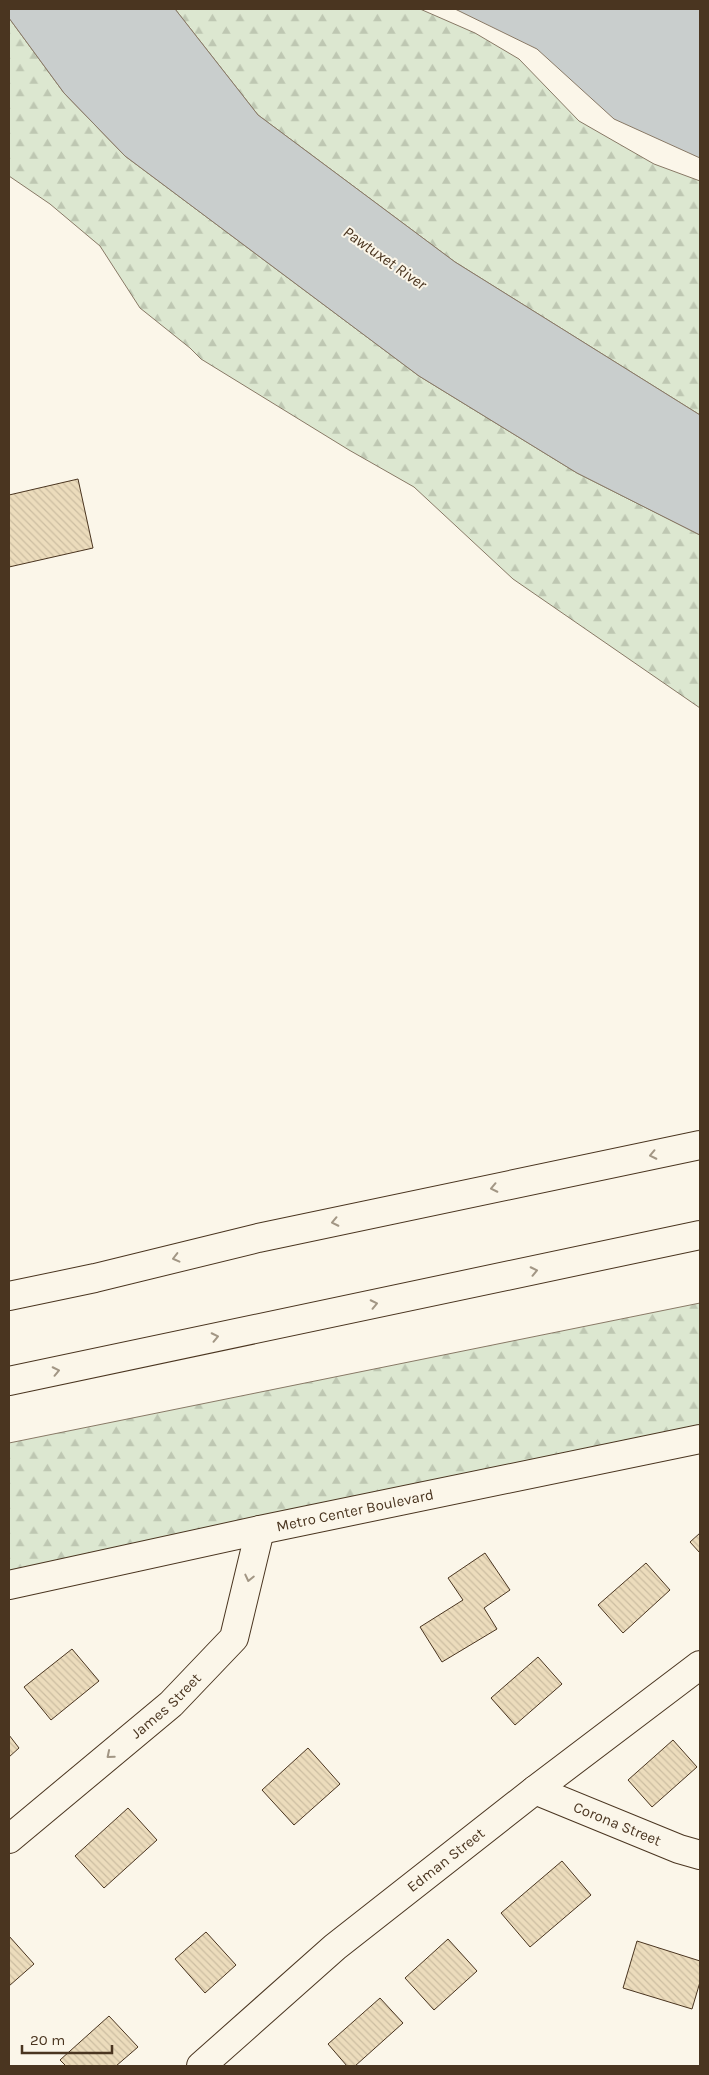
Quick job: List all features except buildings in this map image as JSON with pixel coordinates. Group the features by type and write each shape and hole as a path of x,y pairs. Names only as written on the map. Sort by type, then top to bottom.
{"main road":[{"path":"9,1296 95,1278 258,1238 700,1145"},
{"path":"9,1381 700,1236"},
{"name":"Metro Center Boulevard","path":"9,1585 260,1530 700,1439"},
{"name":"James Street","path":"9,1839 171,1704 234,1638 260,1530"},
{"name":"Edman Street","path":"201,2066 336,1947 535,1790 700,1665"},
{"name":"Corona Street","path":"535,1790 679,1849 700,1855"}],"green space":[{"path":"175,9 420,9 475,33 519,59 579,121 654,164 700,181 700,415 455,262 258,115"},
{"path":"9,18 64,93 125,156 419,376 577,473 700,535 700,708 513,579 414,487 349,450 201,359 140,308 100,246 50,204 9,176"},
{"path":"700,1303 700,1440 9,1585 9,1443"}],"water":[{"name":"Pawtuxet River","path":"9,9 175,9 258,115 455,262 700,415 700,535 577,473 419,376 125,156 64,93 9,18"},
{"path":"455,9 700,9 700,158 614,119 537,49"}]}
